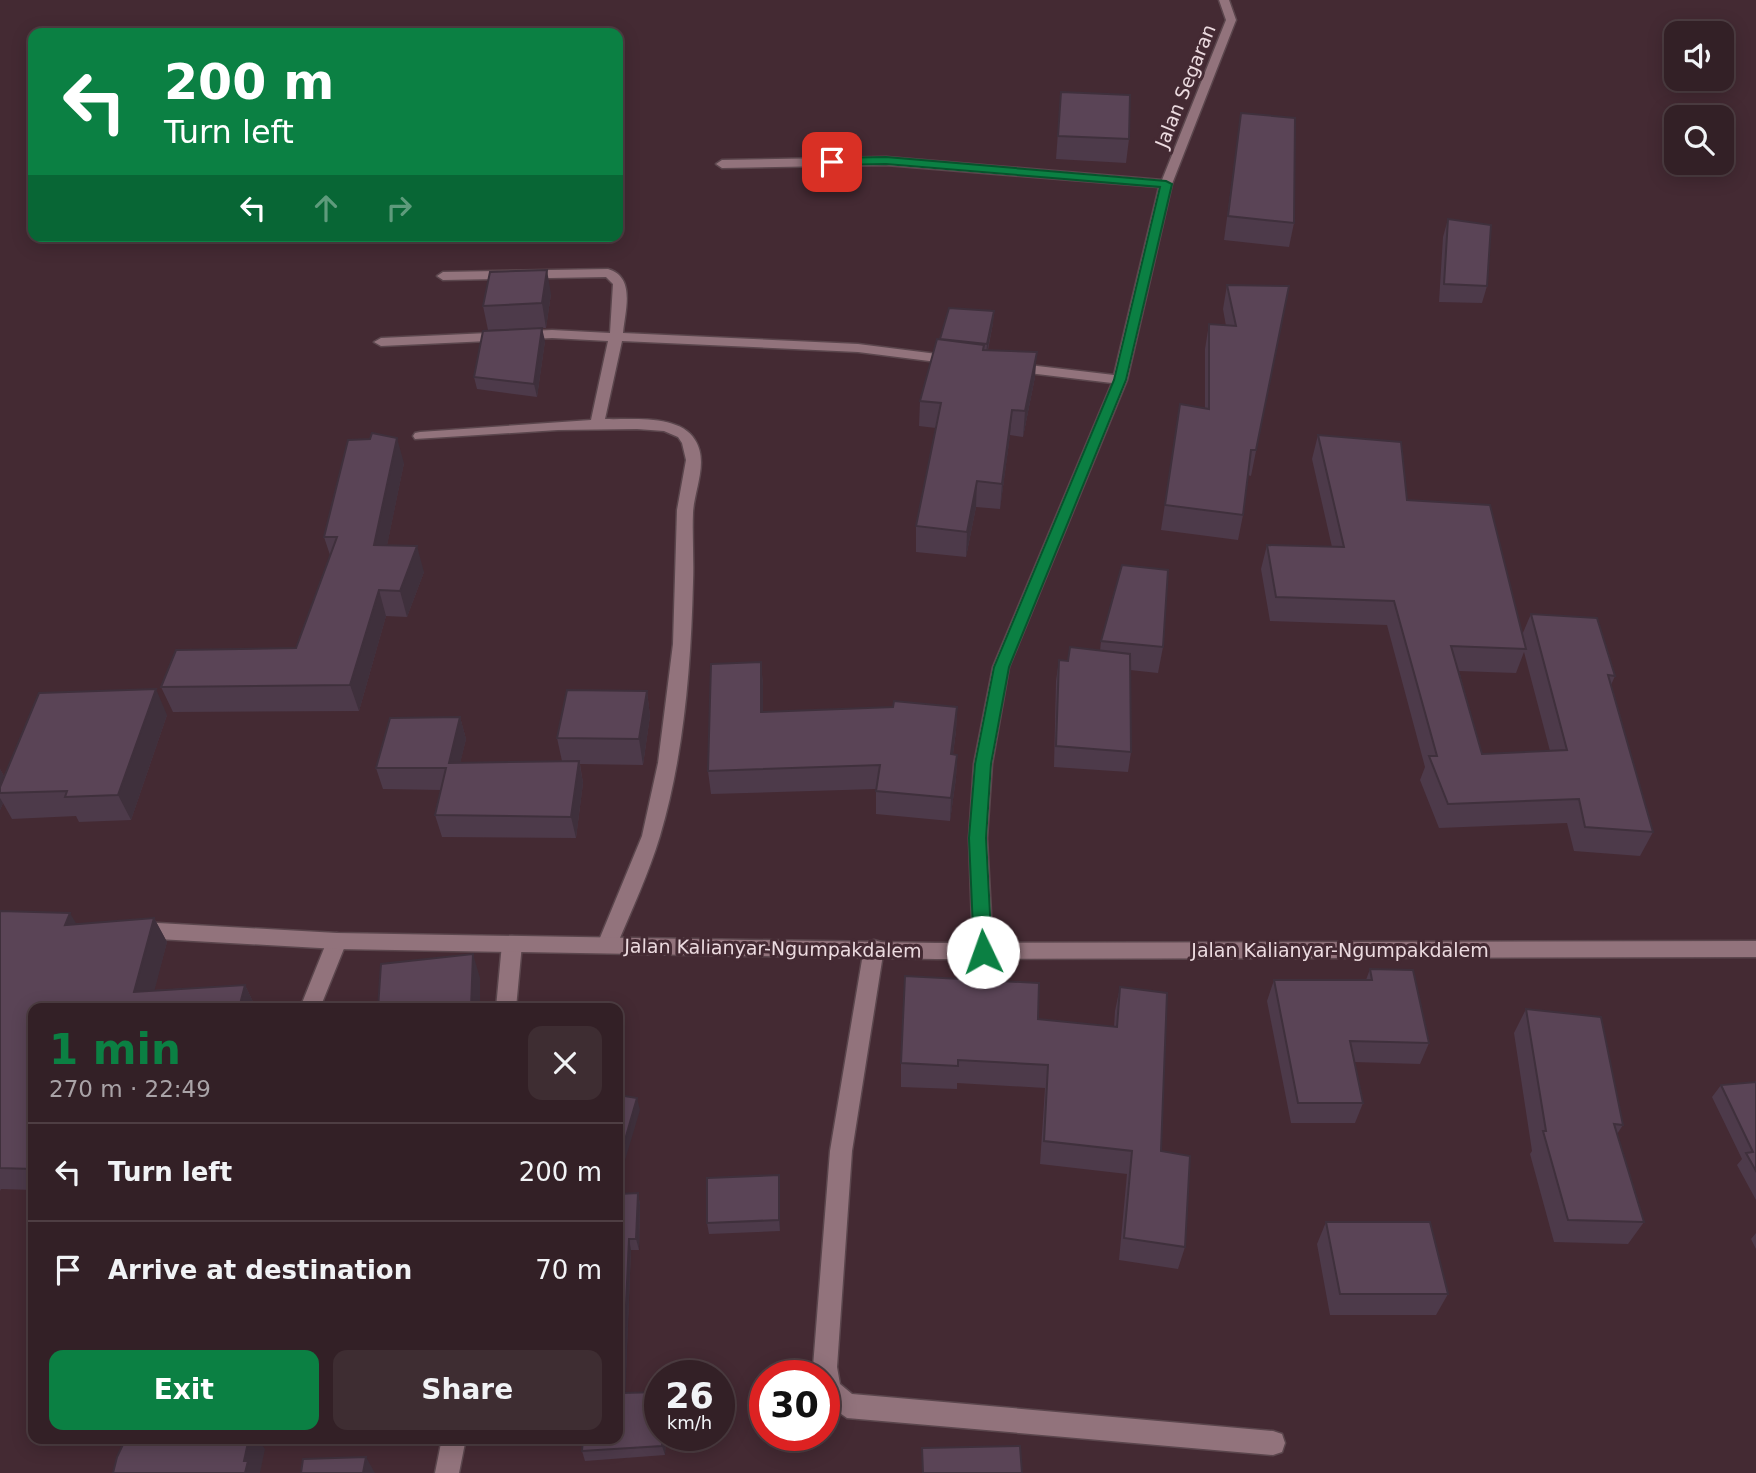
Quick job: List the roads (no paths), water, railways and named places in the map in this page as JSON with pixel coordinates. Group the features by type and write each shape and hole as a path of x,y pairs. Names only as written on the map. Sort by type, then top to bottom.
{"street":[{"name":"Jalan Segaran","path":"983,952 978,838 983,764 1001,667 1120,380 1166,184 1231,20 1224,0"},
{"path":"722,164 886,160 1166,184"},
{"path":"443,276 608,273 616,277 620,284 616,337 597,424"},
{"path":"380,342 552,334 859,348 969,362"},
{"path":"996,365 1120,380"},
{"path":"420,436 597,424 667,426 683,434 692,448 693,466 685,503 685,583 676,713 655,824 607,945"},
{"name":"Jalan Kalianyar-Ngumpakdalem","path":"122,929 337,941 874,948 983,952 1756,949"},
{"path":"312,1003 337,941"},
{"path":"506,1003 512,943"},
{"path":"874,948 841,1151 825,1367 829,1390 847,1406 1273,1443"},
{"path":"447,1473 453,1444"}]}
